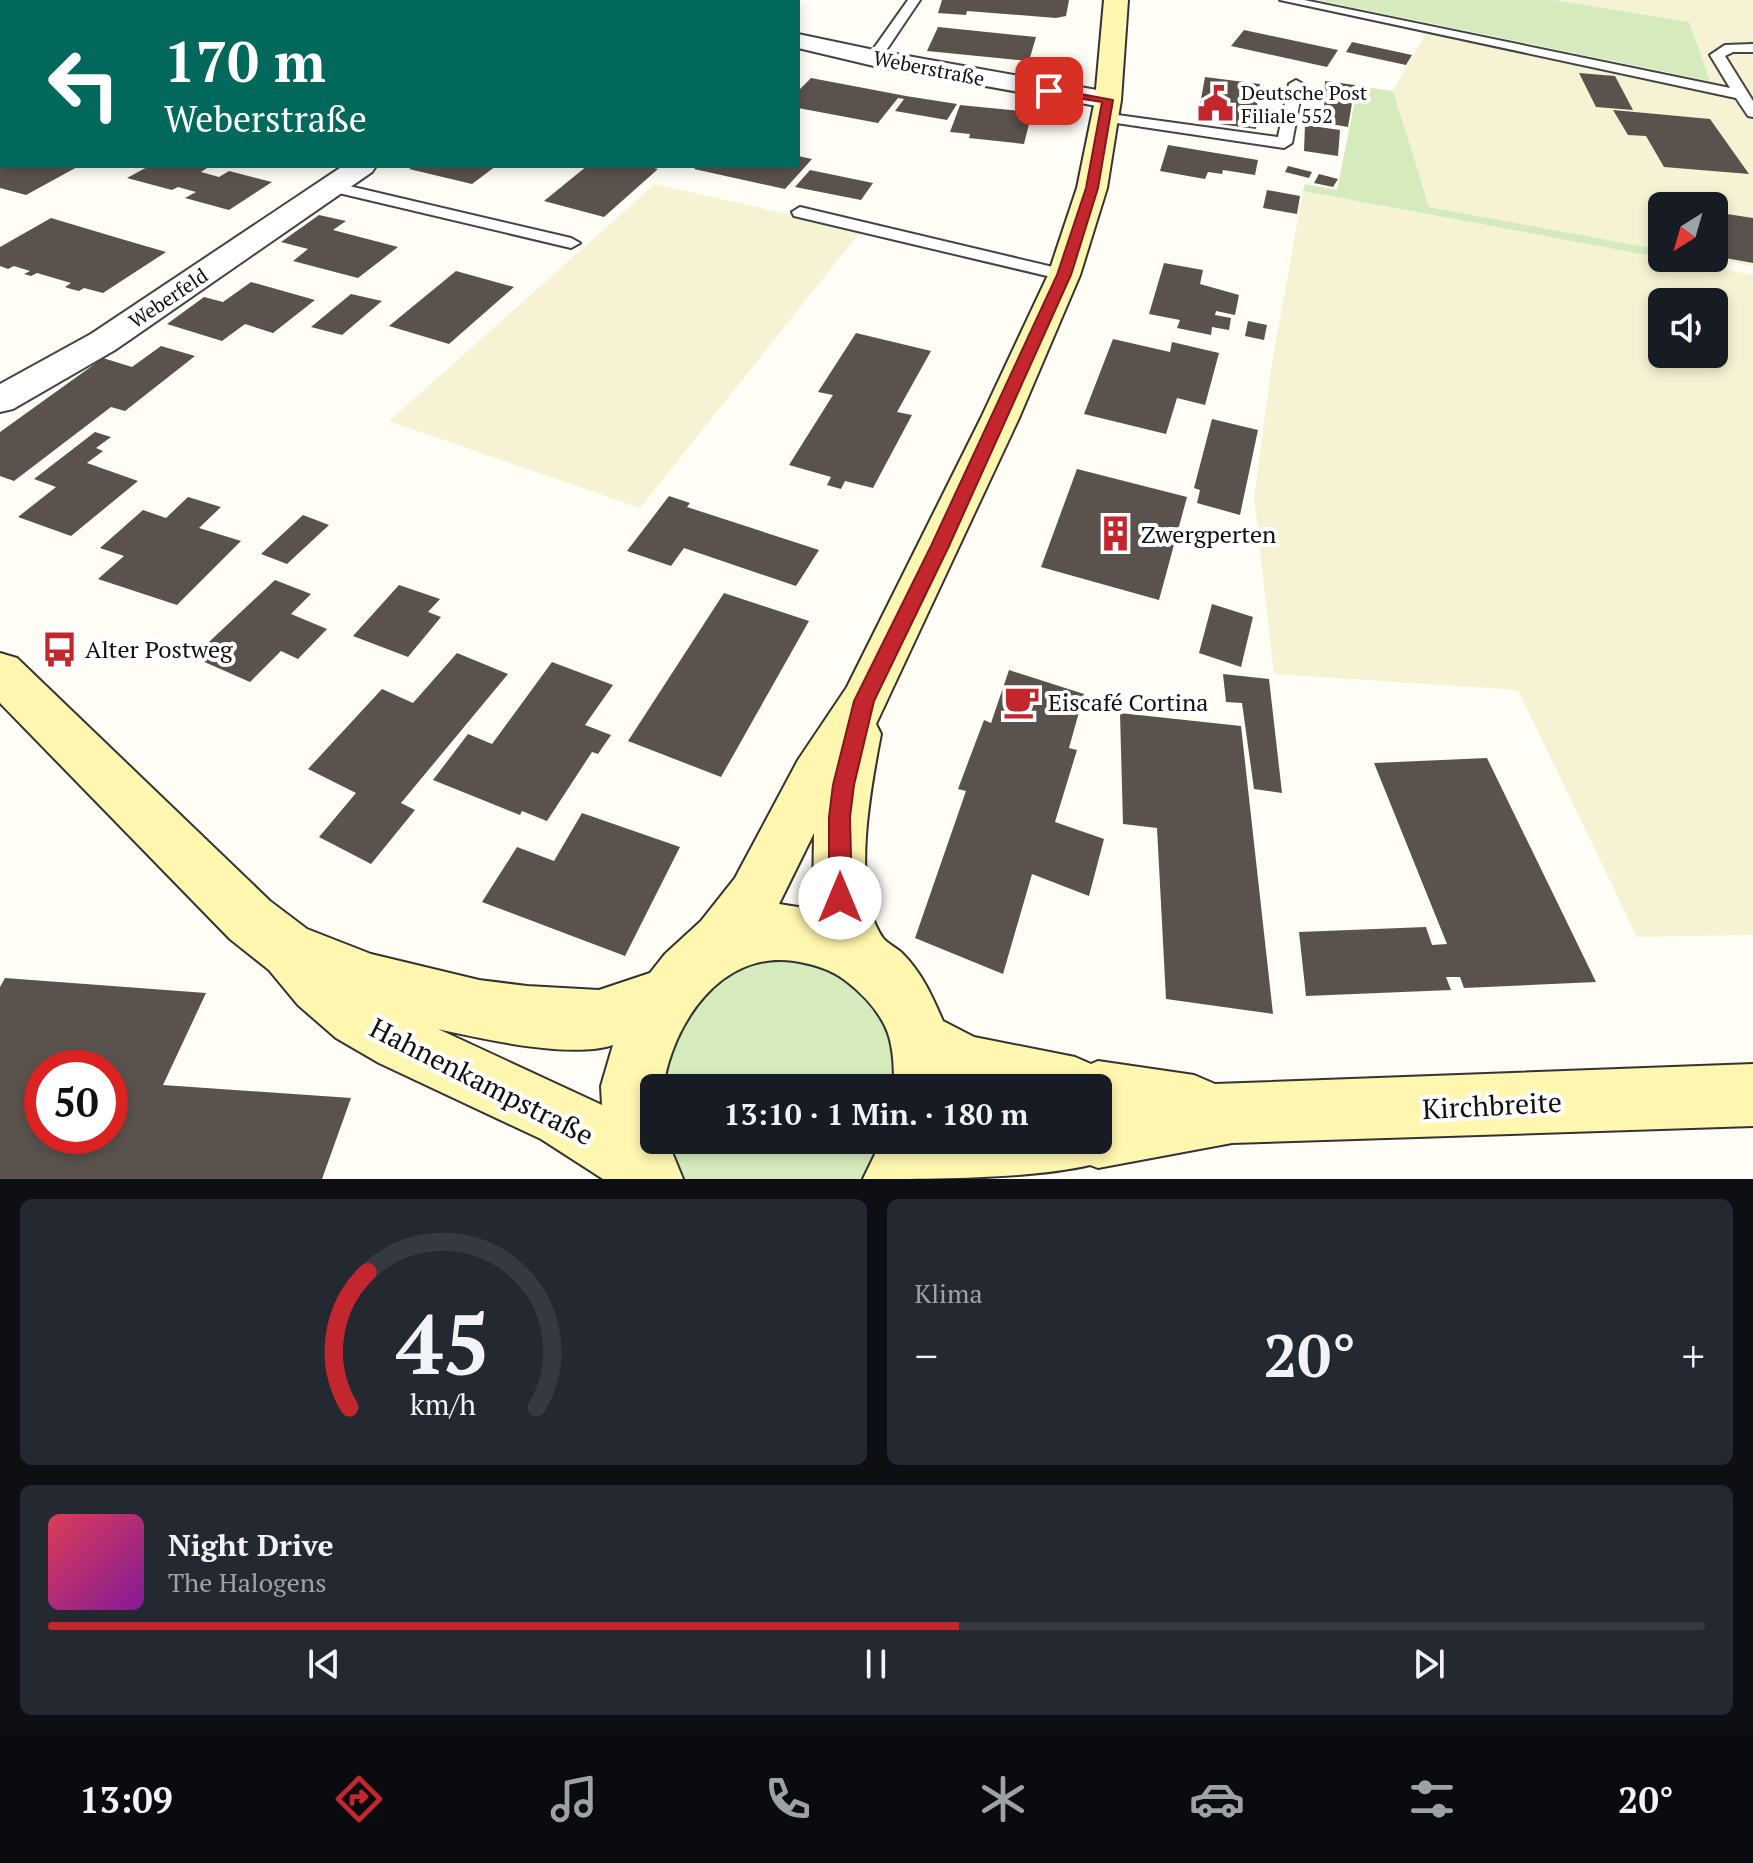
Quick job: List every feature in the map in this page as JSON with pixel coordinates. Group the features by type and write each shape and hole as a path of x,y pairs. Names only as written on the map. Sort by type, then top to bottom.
{"main road":[{"path":"649,1174 636,1145 632,1086 649,1024 685,978 721,941 754,897 816,776 864,701 940,546 1064,275 1092,188 1105,108 1116,0"},
{"name":"Hahnenkampstraße","path":"0,672 250,920 289,950 319,984 357,1017 427,1055 563,1117 649,1174"},
{"path":"864,701 844,785 840,817 840,898 861,954 902,998 923,1065 967,1066 1006,1074"},
{"name":"Hahnenkampstraße","path":"289,950 371,983 479,1009 599,1020 685,978 736,942 764,933 791,932 834,941 861,954"},
{"name":"Kirchbreite","path":"1112,1094 1232,1112"},
{"name":"Kirchbreite","path":"1112,1133 1232,1112 1753,1095"},
{"path":"895,1179 910,1154"},
{"path":"919,1179 959,1160 993,1154"}],"street":[{"name":"Weberstraße","path":"800,41 1105,108"},
{"name":"Weberfeld","path":"0,400 103,342 359,168"}],"lane":[{"path":"874,58 914,0"},
{"path":"1286,0 1739,94"},
{"path":"1753,48 1730,48 1717,55 1753,113"},
{"path":"1105,108 1284,143 1296,84"},
{"path":"332,187 571,243"},
{"path":"800,212 1064,275"}],"shaded area":[{"path":"1554,0 1753,0 1753,266 1728,262 1728,192 1648,192 1648,247 1428,207 1393,91 1425,35 1418,22 1709,81 1689,22"},
{"path":"655,184 861,231 640,508 389,421"},
{"path":"1303,191 1648,255 1648,272 1728,270 1753,275 1753,935 1637,937 1518,690 1274,674 1254,498 1272,363"}],"green space":[{"path":"1317,0 1554,0 1689,22 1710,81"},
{"path":"1358,86 1393,91 1429,207 1648,247 1648,255 1303,191 1305,184 1337,190"},
{"path":"796,941 893,1013 904,1074 658,1074 701,968"},
{"path":"652,1154 885,1154 870,1179 663,1179"}],"building":[{"path":"942,0 1069,0 1066,16 1056,18 967,11 966,15 938,13"},
{"path":"938,27 1036,37 1029,61 927,51"},
{"path":"1244,30 1338,50 1327,67 1231,46"},
{"path":"1352,42 1412,55 1406,65 1346,52"},
{"path":"1579,73 1615,76 1633,110 1596,107"},
{"path":"1205,77 1260,84 1257,107 1277,110 1276,120 1257,117 1256,129 1197,121"},
{"path":"811,78 957,104 947,120 895,111 904,99 898,98 878,123 800,108 800,89"},
{"path":"1325,81 1355,85 1348,127 1319,122 1319,108 1324,109"},
{"path":"960,105 1032,112 1024,144 969,138 970,134 950,132"},
{"path":"1613,110 1710,119 1749,174 1664,167 1646,136 1628,135"},
{"path":"1305,125 1340,130 1338,156 1304,151"},
{"path":"1168,145 1258,160 1255,175 1223,170 1222,174 1208,172 1205,179 1160,171"},
{"path":"800,156 812,159 785,189 694,169 800,168"},
{"path":"1288,166 1312,172 1309,178 1285,172"},
{"path":"0,168 75,168 26,195 0,188"},
{"path":"145,168 207,168 201,172 219,177 229,171 272,182 229,210 185,198 196,192 178,187 172,190 127,178"},
{"path":"411,168 493,168 472,184"},
{"path":"585,168 658,169 604,217 544,201"},
{"path":"810,170 873,183 861,200 795,187"},
{"path":"1319,174 1338,179 1333,187 1314,183"},
{"path":"1267,190 1300,196 1297,214 1263,208"},
{"path":"1728,214 1753,218 1753,263 1728,259"},
{"path":"319,215 346,221 333,230 398,247 358,278 293,261 308,249 281,242"},
{"path":"51,218 166,252 103,293 84,288 79,291 71,289 65,287 71,283 37,273 31,276 24,274 30,271 14,266 8,269 0,266 0,247"},
{"path":"1164,263 1203,270 1200,284 1239,295 1235,315 1216,311 1215,315 1231,318 1229,330 1212,327 1211,335 1177,328 1180,320 1149,314"},
{"path":"456,271 514,287 449,344 389,326"},
{"path":"251,282 315,300 273,333 245,324 222,341 167,324 204,297 223,302"},
{"path":"351,294 382,301 342,335 311,327"},
{"path":"1248,321 1267,325 1264,340 1245,336"},
{"path":"856,333 931,351 897,412 912,415 873,488 845,481 841,489 827,485 831,477 789,465 833,395 818,392"},
{"path":"1113,339 1170,352 1172,342 1219,353 1205,405 1177,398 1166,434 1084,414"},
{"path":"161,346 195,356 125,411 111,407 14,481 0,476 0,432 103,358 132,367"},
{"path":"1212,419 1258,430 1240,515 1197,503 1200,490 1194,488"},
{"path":"95,432 111,437 96,448 103,451 87,463 138,481 71,536 18,517 56,487 34,479"},
{"name":"Zwergperten","path":"1077,469 1187,497 1159,600 1041,567"},
{"path":"669,496 690,503 687,507 819,550 796,586 684,548 671,566 627,551"},
{"path":"188,497 221,507 199,528 241,541 177,605 98,579 124,556 100,548 143,510 166,518"},
{"path":"303,515 329,525 287,564 261,554"},
{"path":"275,580 311,594 291,614 327,629 298,659 281,651 250,682 193,657"},
{"path":"399,585 440,599 428,612 441,617 408,657 353,636"},
{"path":"724,593 809,621 721,777 628,741"},
{"path":"1212,604 1253,617 1241,667 1199,653"},
{"path":"457,653 508,674 401,803 415,810 371,864 319,837 356,793 308,769 382,689 413,703"},
{"path":"552,662 613,685 585,725 611,735 598,754 592,752 547,821 522,811 520,815 433,780 468,734 492,744"},
{"path":"1009,670 1084,694 1069,748 1077,750 1055,822 1104,839 1089,896 1032,874 1003,974 915,938 966,791 958,789 984,720 991,723"},
{"path":"1223,674 1269,679 1282,793 1254,789 1242,703 1226,702"},
{"path":"1120,713 1241,726 1273,1014 1166,999 1157,828 1123,824"},
{"path":"1487,758 1596,982 1464,988 1460,977 1446,977 1451,990 1306,996 1299,932 1426,927 1432,945 1447,944 1374,763"},
{"path":"582,813 680,847 625,956 482,902 517,847 554,861"},
{"path":"5,978 206,993 163,1085 351,1098 322,1179 0,1179 0,987"}],"place":[{"name":"Deutsche Post Filiale 552","path":"1215,103"},
{"name":"Zwergperten","path":"1115,534"},
{"name":"Alter Postweg","path":"59,649"},
{"name":"Eiscafé Cortina","path":"1022,702"}],"route":[{"path":"840,898 840,817 844,785 864,701 940,546 1064,275 1092,188 1108,100 1049,91"}]}
